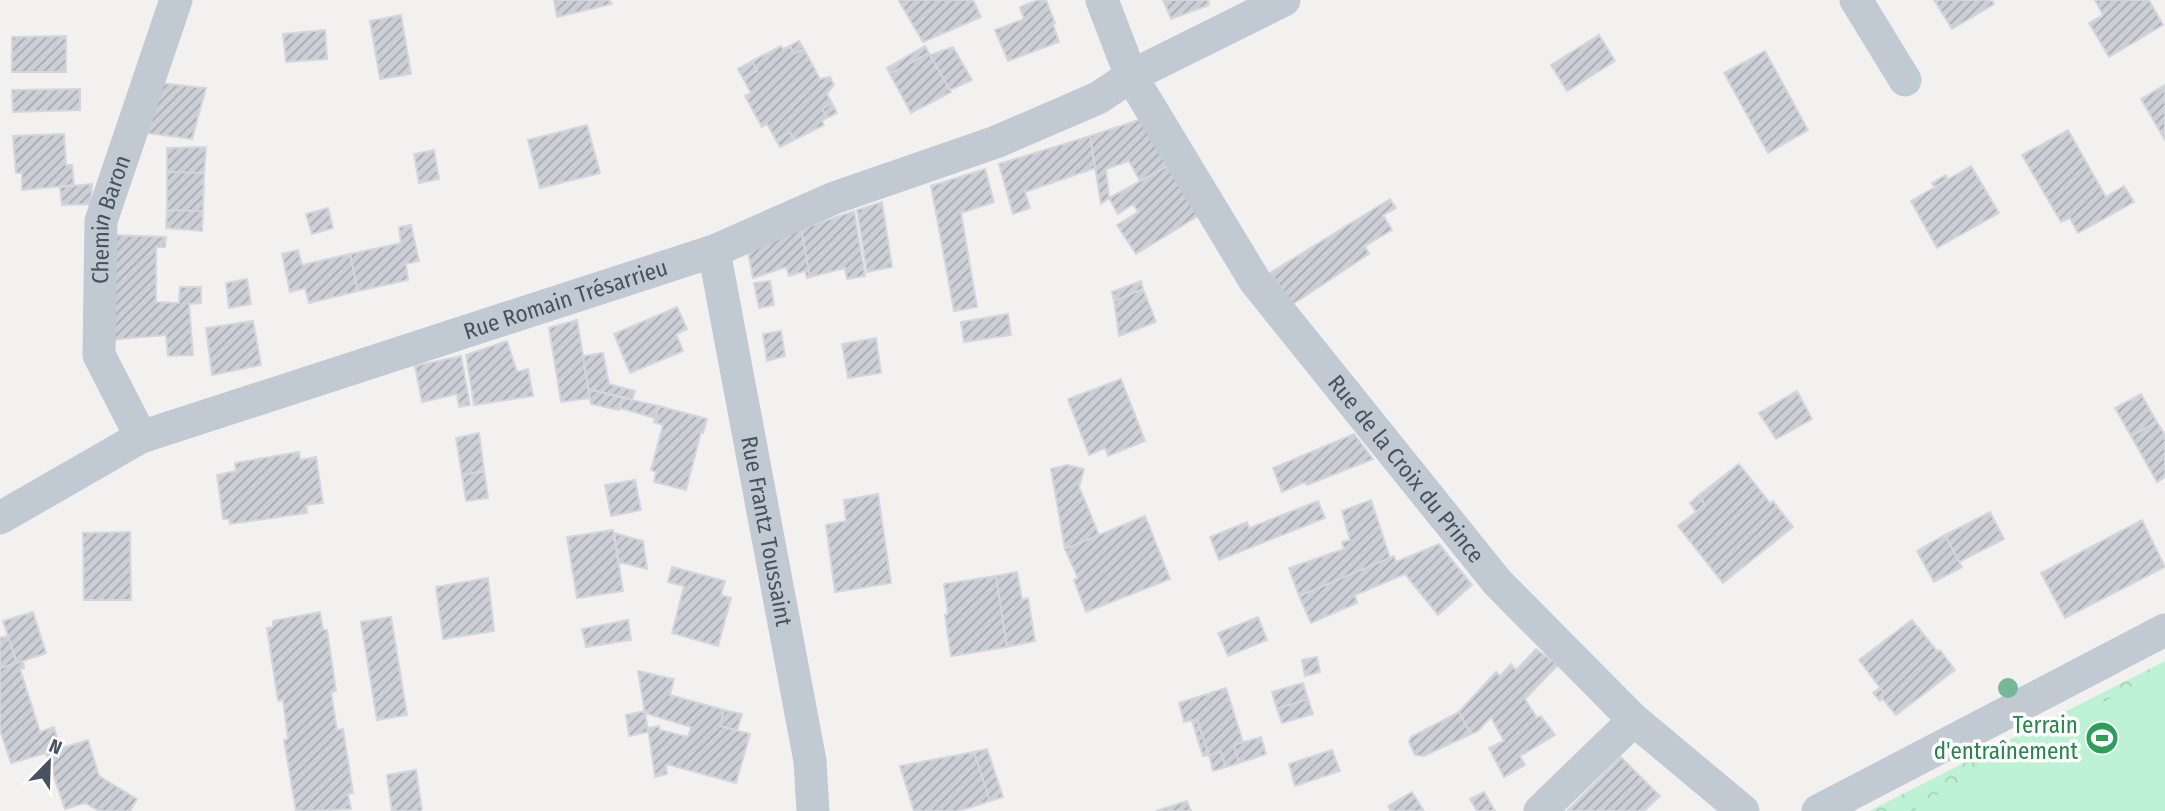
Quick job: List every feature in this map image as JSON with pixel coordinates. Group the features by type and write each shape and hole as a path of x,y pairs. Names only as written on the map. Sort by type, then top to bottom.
{"street":[{"name":"Chemin Baron","path":"141,437 99,355 101,220 176,0"},
{"name":"Rue de la Croix du Prince","path":"1102,0 1131,76 1255,281 1498,583 1634,720 1743,811"},
{"name":"Rue Romain Trésarrieu","path":"0,518 141,437 713,251 834,198 996,142 1098,98 1131,76 1284,0"},
{"path":"1856,0 1905,80"},
{"name":"Rue Frantz Toussaint","path":"713,251 810,761 813,811"},
{"path":"1818,811 2165,630"},
{"path":"1540,811 1634,720"}],"green space":[{"name":"Terrain d'entraînement","path":"2165,661 2165,811 1869,811"},
{"name":"Terrain d'entraînement","path":"2165,668 2165,811 1917,811 1915,807"}],"building":[{"path":"554,0 609,0 612,4 557,17"},
{"path":"973,0 981,17 923,42 899,1"},
{"path":"1046,0 1059,42 1008,61 995,30 1024,19 1020,7"},
{"path":"1163,0 1208,0 1209,5 1171,19"},
{"path":"1934,0 1992,0 1994,4 1952,29"},
{"path":"2095,0 2149,0 2163,25 2109,57 2089,23 2103,15"},
{"path":"401,15 411,74 380,79 370,21"},
{"path":"325,30 327,59 286,62 283,34"},
{"path":"1599,35 1615,61 1567,91 1551,65"},
{"path":"66,36 66,72 12,72 12,37"},
{"path":"799,41 804,49 794,54 790,46"},
{"path":"781,46 783,49 790,46 794,54 804,49 820,79 830,77 834,85 827,94 832,103 822,109 827,118 822,121 824,125 794,140 790,132 776,140 767,124 762,127 745,96 751,93 743,78 757,71 752,61"},
{"path":"925,46 929,53 890,74 887,68"},
{"path":"953,47 972,80 950,90 930,55"},
{"path":"1765,51 1808,130 1768,153 1724,73"},
{"path":"929,53 951,92 911,113 890,74"},
{"path":"752,61 757,71 743,78 738,69"},
{"path":"160,83 206,88 192,139 146,133"},
{"path":"2165,85 2165,140 2141,99"},
{"path":"80,89 80,110 13,112 12,90"},
{"path":"832,103 837,113 827,118 822,109"},
{"path":"1142,119 1168,166 1140,181 1129,161 1106,169 1109,198 1101,204 1090,136"},
{"path":"587,125 600,173 540,188 528,140"},
{"path":"2068,130 2106,197 2124,186 2134,202 2078,233 2070,218 2061,222 2022,155"},
{"path":"790,132 794,140 780,147 776,140"},
{"path":"64,134 66,165 72,165 74,185 22,190 22,173 16,173 13,136"},
{"path":"1090,136 1095,168 1025,192 1030,208 1013,214 999,164"},
{"path":"206,147 204,173 167,172 167,148"},
{"path":"434,150 439,179 419,183 414,154"},
{"path":"1168,166 1198,216 1136,254 1117,225 1138,212 1133,204 1118,214 1109,198"},
{"path":"1971,166 1999,213 1937,248 1911,201"},
{"path":"985,169 994,202 961,213 977,307 954,311 931,186"},
{"path":"167,172 204,173 203,211 167,210"},
{"path":"1946,175 1948,180 1934,187 1932,183"},
{"path":"92,184 91,204 62,205 60,187"},
{"path":"1390,199 1396,208 1383,215 1392,230 1365,246 1369,254 1293,304 1270,273"},
{"path":"882,202 892,267 867,272 857,210"},
{"path":"328,208 333,228 312,234 306,214"},
{"path":"167,210 203,211 202,231 166,228"},
{"path":"854,211 865,276 847,279 845,268 810,277 801,229"},
{"path":"411,225 419,261 406,264 408,280 358,291 350,254 401,243 399,227"},
{"path":"801,229 810,277 807,278 805,271 789,276 786,267 753,278 747,247"},
{"path":"111,235 166,237 165,247 156,247 156,302 179,303 180,287 201,287 201,303 189,304 193,355 168,356 166,335 109,340"},
{"path":"298,250 302,265 350,254 358,291 309,303 305,288 290,292 282,254"},
{"path":"247,279 251,304 229,308 226,283"},
{"path":"770,281 774,305 759,308 754,283"},
{"path":"1141,281 1143,289 1114,301 1112,292"},
{"path":"1143,289 1156,322 1119,336 1114,301"},
{"path":"677,307 687,329 676,334 683,351 630,373 614,334"},
{"path":"1008,314 1011,335 964,342 961,322"},
{"path":"577,320 590,398 561,402 549,328"},
{"path":"253,321 261,365 212,375 206,328"},
{"path":"781,331 785,356 767,361 763,334"},
{"path":"876,338 881,373 848,378 842,344"},
{"path":"507,341 517,372 528,369 533,396 474,405 466,355"},
{"path":"603,353 609,384 635,391 632,399 588,389 583,356"},
{"path":"461,356 470,405 459,407 457,394 422,402 415,366"},
{"path":"1121,379 1145,441 1108,456 1105,448 1089,455 1068,399"},
{"path":"588,389 623,398 619,410 591,404"},
{"path":"1797,391 1812,419 1776,439 1759,413"},
{"path":"2141,394 2157,422 2131,436 2115,408"},
{"path":"623,398 659,406 655,418 620,408"},
{"path":"659,406 707,419 686,490 654,482 656,472 651,470 663,425 654,422"},
{"path":"2157,422 2165,435 2165,477 2157,482 2131,436"},
{"path":"479,433 484,471 462,475 456,438"},
{"path":"1354,434 1373,459 1282,492 1273,468"},
{"path":"299,452 300,460 316,457 323,503 306,505 307,513 230,524 229,519 223,519 217,475 236,471 235,463"},
{"path":"1739,464 1793,527 1723,583 1678,526 1705,505 1699,495"},
{"path":"1067,465 1084,469 1079,487 1099,535 1065,549 1051,469"},
{"path":"484,471 488,498 466,501 462,475"},
{"path":"635,480 641,510 611,516 605,485"},
{"path":"878,494 891,583 835,592 826,525 846,521 844,500"},
{"path":"1699,495 1705,505 1696,512 1690,503"},
{"path":"1371,500 1390,558 1299,596 1289,568 1344,549 1342,542 1350,540 1342,511"},
{"path":"1318,501 1325,518 1219,560 1210,537 1247,522 1249,528"},
{"path":"1990,512 2004,539 1959,562 1945,535"},
{"path":"1145,516 1170,579 1086,612 1074,580 1078,578 1065,549"},
{"path":"2142,520 2165,567 2065,618 2041,573"},
{"path":"613,530 623,591 577,598 567,537"},
{"path":"130,532 131,600 84,600 83,533"},
{"path":"614,533 643,541 647,569 619,562"},
{"path":"1945,535 1962,567 1934,582 1917,551"},
{"path":"1439,544 1472,585 1438,615 1405,574 1355,595 1357,603 1311,623 1299,596 1394,556 1396,562"},
{"path":"672,567 725,581 721,595 731,598 718,646 672,633 684,586 668,582"},
{"path":"1017,572 1022,600 1028,598 1035,641 1007,647 996,576"},
{"path":"996,576 1007,647 951,656 944,584"},
{"path":"488,578 494,631 443,639 436,587"},
{"path":"33,612 46,653 17,663 3,621"},
{"path":"320,612 323,630 327,630 336,691 331,692 337,730 343,729 353,793 348,794 351,809 296,811 284,740 288,739 283,700 278,701 267,628 273,627 273,621"},
{"path":"391,617 407,715 377,720 361,622"},
{"path":"1258,617 1267,640 1228,656 1218,633"},
{"path":"628,620 631,640 586,647 582,629"},
{"path":"1912,620 1955,670 1896,715 1881,697 1884,693 1859,660"},
{"path":"8,636 17,663 0,668 0,638"},
{"path":"1536,649 1558,665 1525,699 1537,718 1541,716 1555,735 1520,756 1525,765 1504,777 1489,748 1504,741 1491,717 1478,731 1471,734 1459,712 1496,672 1500,676 1511,664 1516,670"},
{"path":"1317,657 1320,672 1305,676 1302,660"},
{"path":"23,661 24,668 20,669 40,732 54,727 60,749 11,763 0,730 0,668"},
{"path":"638,671 674,679 670,695 724,710 720,726 750,734 736,783 666,764 667,774 655,777 648,728 659,726 660,730 688,737 691,727 645,713"},
{"path":"1303,683 1308,699 1277,709 1272,692"},
{"path":"1226,688 1243,742 1234,745 1239,763 1226,767 1221,752 1209,755 1197,719 1184,722 1179,703"},
{"path":"1880,688 1884,693 1880,701 1873,693"},
{"path":"1308,699 1313,714 1282,723 1277,709"},
{"path":"724,710 742,714 737,730 720,726"},
{"path":"645,711 648,732 629,736 626,715"},
{"path":"1459,712 1471,734 1424,756 1415,755 1409,742 1411,737"},
{"path":"1197,719 1209,755 1203,756 1192,721"},
{"path":"1261,737 1266,754 1239,763 1234,745"},
{"path":"88,740 99,776 137,799 130,811 99,811 85,803 65,809 46,753"},
{"path":"987,749 1003,797 990,801 974,752"},
{"path":"1332,750 1340,771 1295,786 1289,764"},
{"path":"974,752 990,801 959,811 914,811 900,766"},
{"path":"1221,752 1226,767 1213,771 1209,755"},
{"path":"1621,757 1660,796 1644,811 1567,811"},
{"path":"416,770 422,811 392,811 387,775"},
{"path":"1412,792 1424,811 1391,811 1388,806"},
{"path":"1484,792 1495,811 1477,811 1470,799"},
{"path":"1187,801 1191,811 1156,811"}],"place":[{"name":"Terrain d'entraînement","path":"2102,738"}]}
